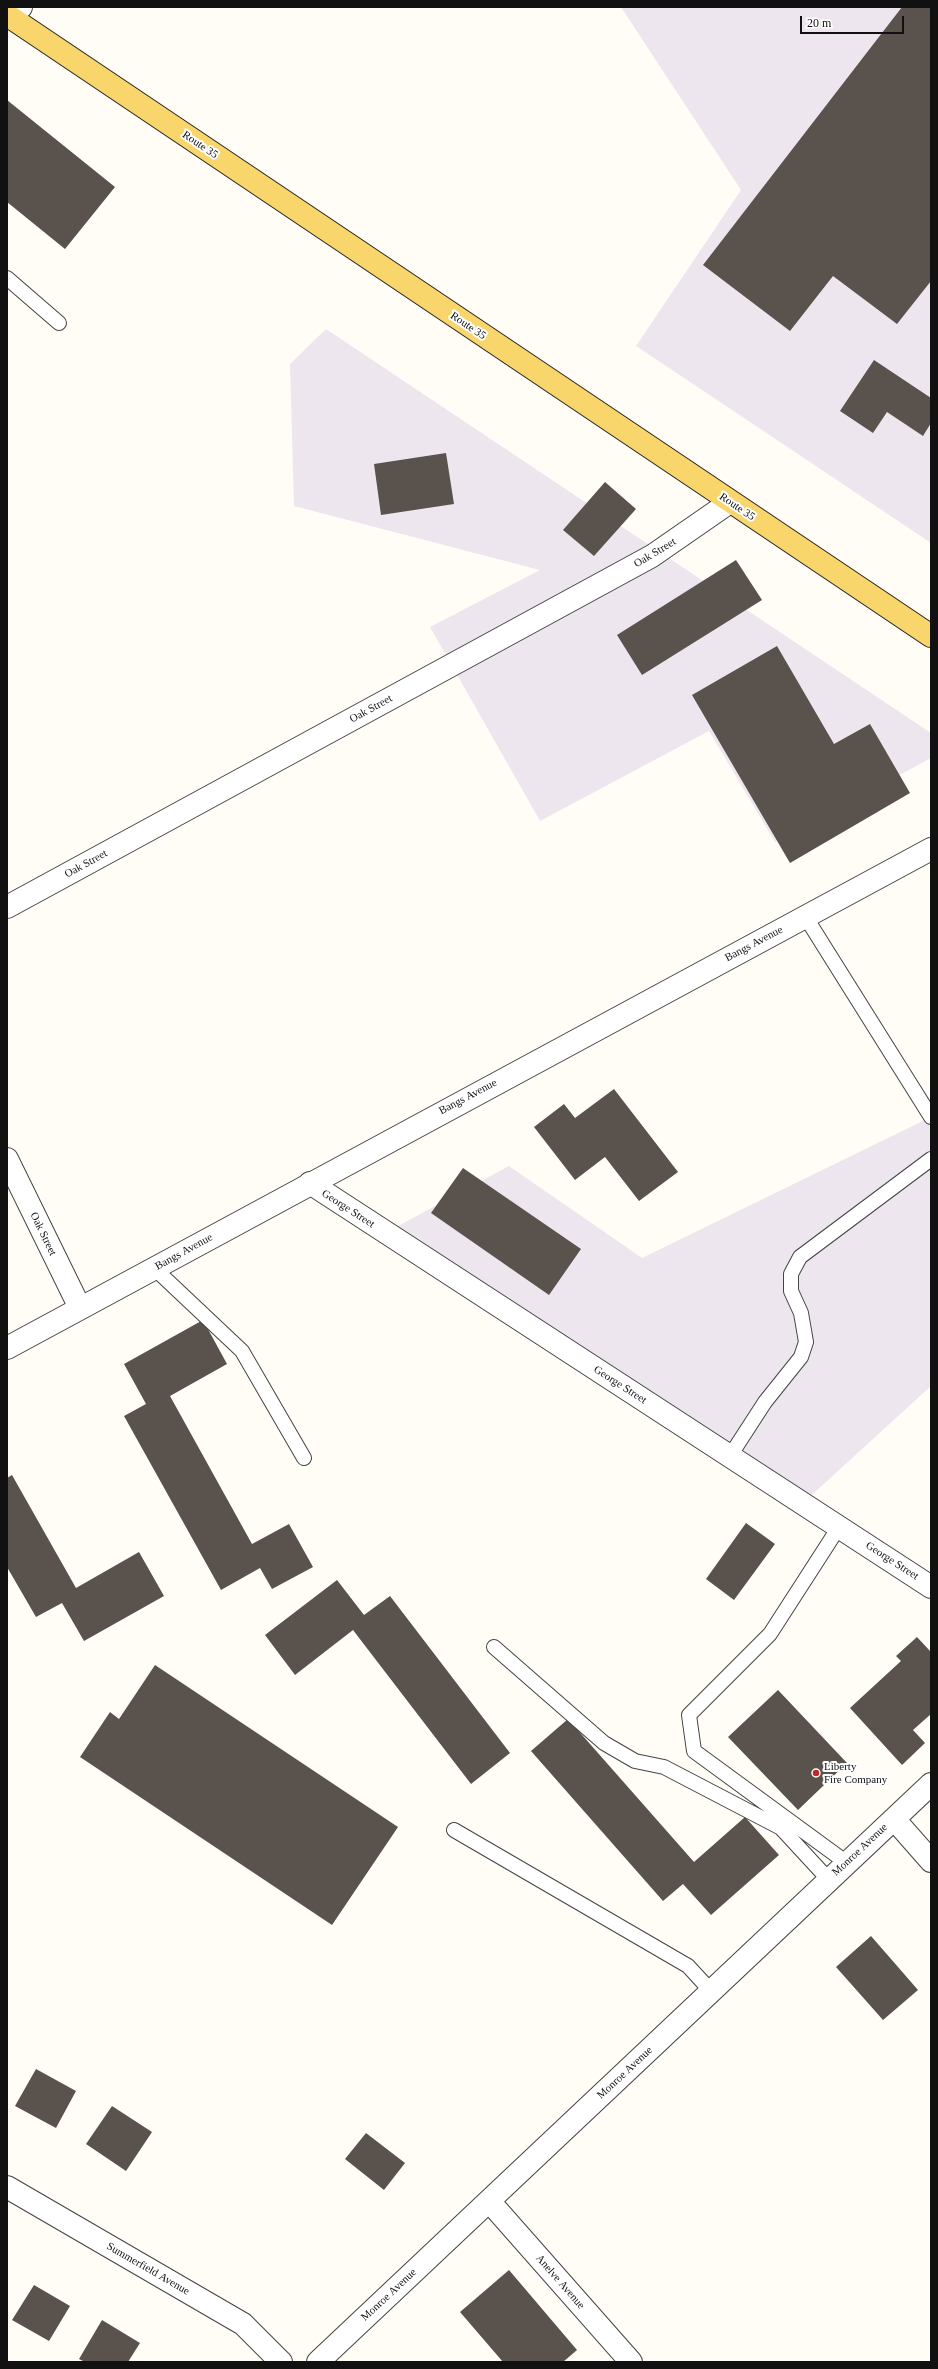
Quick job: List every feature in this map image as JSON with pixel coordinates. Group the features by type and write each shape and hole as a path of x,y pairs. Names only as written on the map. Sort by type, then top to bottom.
{"main road":[{"name":"Route 35","path":"7,15 931,636"}],"street":[{"path":"7,15 21,7"},
{"name":"Oak Street","path":"7,907 652,556 730,502"},
{"name":"Bangs Avenue","path":"7,1348 310,1183 931,849"},
{"name":"Oak Street","path":"7,1159 80,1308"},
{"name":"George Street","path":"310,1183 931,1587"},
{"name":"Monroe Avenue","path":"318,2362 931,1784"},
{"path":"894,1819 931,1861"},
{"name":"Summerfield Avenue","path":"7,2187 243,2324 281,2362"},
{"name":"Anelve Avenue","path":"489,2201 631,2362"}],"lane":[{"path":"7,278 59,323"},
{"path":"805,916 931,1117"},
{"path":"730,1456 765,1402 801,1357 806,1342 801,1313 791,1291 791,1274 800,1257 931,1159"},
{"path":"154,1268 242,1350 304,1458"},
{"path":"839,1527 770,1634 689,1715 694,1751 847,1863"},
{"path":"494,1647 604,1743 635,1761 664,1768 781,1828 829,1880"},
{"path":"454,1830 688,1966 711,1991"}],"shaded area":[{"path":"621,7 931,7 931,543 636,346 741,190"},
{"path":"326,329 931,733 931,758 775,842 709,731 540,821 430,627 540,570 294,506 290,364"},
{"path":"931,1117 931,1386 803,1503 387,1232 509,1166 642,1258"}],"building":[{"path":"902,7 931,7 931,281 897,324 833,276 790,331 703,265"},
{"path":"7,100 115,187 65,249 7,202"},
{"path":"874,360 931,398 931,423 923,436 887,412 873,433 840,411"},
{"path":"446,453 454,504 381,515 374,464"},
{"path":"605,482 636,509 594,556 563,530"},
{"path":"736,560 762,600 642,675 617,635"},
{"path":"777,646 834,744 870,724 910,793 790,863 692,695"},
{"path":"614,1089 678,1172 639,1201 605,1157 575,1180 534,1127 564,1104 575,1118"},
{"path":"463,1168 581,1249 549,1295 431,1213"},
{"path":"203,1320 227,1364 170,1396 252,1544 289,1524 313,1567 272,1589 260,1568 221,1590 124,1416 146,1404 124,1364"},
{"path":"12,1475 76,1588 139,1552 164,1596 84,1641 62,1603 36,1617 7,1567 7,1478"},
{"path":"746,1523 775,1544 734,1600 706,1579"},
{"path":"337,1580 364,1615 390,1596 510,1753 471,1784 353,1630 295,1675 265,1635"},
{"path":"917,1637 930,1651 931,1650 931,1714 913,1730 925,1743 902,1765 850,1708 901,1661 896,1656"},
{"path":"155,1665 398,1827 332,1925 80,1757 110,1712 119,1719"},
{"path":"778,1690 847,1763 798,1810 728,1737"},
{"path":"568,1719 694,1862 745,1817 779,1855 711,1915 683,1884 663,1901 531,1751"},
{"path":"871,1936 918,1990 883,2020 836,1967"},
{"path":"36,2069 76,2091 56,2128 15,2106"},
{"path":"112,2106 152,2132 126,2171 86,2144"},
{"path":"366,2133 405,2163 384,2190 345,2159"},
{"path":"509,2270 577,2350 563,2362 503,2362 460,2312"},
{"path":"34,2285 70,2306 49,2341 12,2320"},
{"path":"102,2320 140,2343 128,2362 85,2362 79,2359"}],"place":[{"name":"Liberty Fire Company","path":"816,1773"}]}
